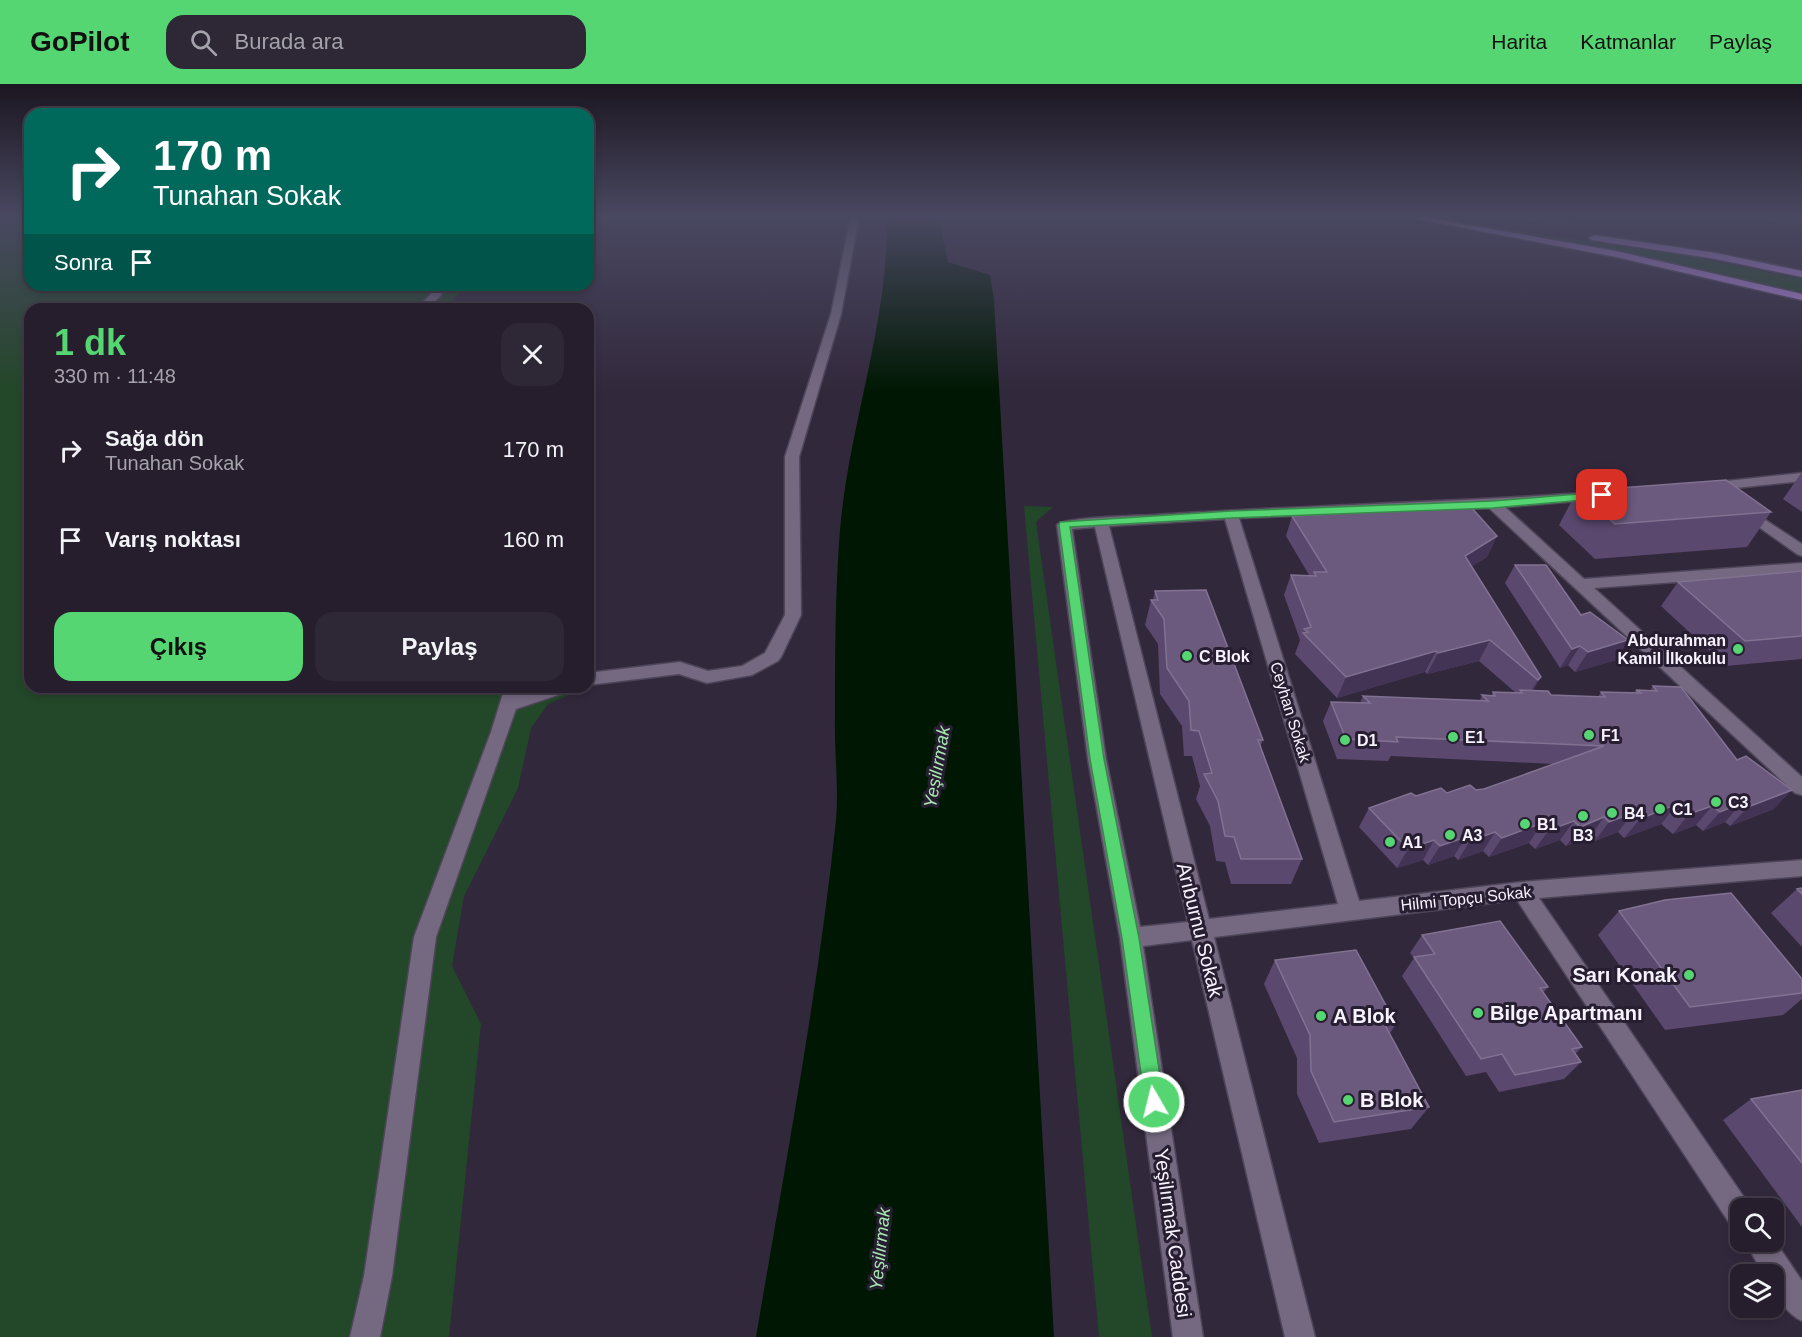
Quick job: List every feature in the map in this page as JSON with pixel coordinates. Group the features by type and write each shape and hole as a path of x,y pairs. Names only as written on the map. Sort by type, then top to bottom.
{"highway":[{"path":"1705,274 1802,297"}],"street":[{"path":"594,678 680,668 707,677 746,671 772,657 793,615 792,457 836,315 844,274"},
{"path":"427,303 436,295 436,291"},
{"path":"1802,477 1704,487 1802,551"},
{"path":"1101,522 1231,514 1493,504 1608,495"},
{"path":"1493,504 1802,788"},
{"name":"Ceyhan Sokak","path":"1231,514 1350,910"},
{"name":"Yeşilırmak Caddesi","path":"1101,522 1064,525 1097,759 1131,938 1188,1337"},
{"name":"Arıburnu Sokak","path":"1101,522 1299,1337"},
{"path":"1581,584 1802,568"},
{"path":"365,1337 378,1276 425,937 511,696 529,693"},
{"name":"Hilmi Topçu Sokak","path":"1131,938 1522,891 1802,868"},
{"path":"1522,891 1730,1199"},
{"path":"1766,1252 1802,1306"}],"green space":[{"path":"0,274 24,274 24,291 461,291 450,303 24,303 24,693 569,693 548,704 531,728 518,788 464,896 452,966 481,1024 449,1337 0,1337"},
{"path":"1720,274 1780,274 1802,279 1802,294"},
{"path":"1024,506 1053,507 1036,522 1152,1337 1099,1337"}],"water":[{"name":"Yeşilırmak","path":"884,274 990,275 994,300 1054,1337 756,1337 800,1079 829,885 837,807 835,648 840,530 851,452"}],"building":[{"path":"1726,480 1771,512 1615,524 1577,491"},
{"path":"1471,507 1497,536 1465,556 1541,677 1538,680 1490,640 1438,653 1436,651 1346,677 1303,633 1308,632 1304,629 1311,627 1291,575 1316,576 1314,572 1327,572 1292,516"},
{"path":"1515,565 1546,565 1581,615 1590,612 1628,640 1588,652 1580,646 1572,649"},
{"path":"1802,571 1802,636 1745,641 1678,582"},
{"path":"1206,590 1263,740 1258,740 1302,859 1241,859 1234,837 1225,836 1218,801 1204,774 1212,773 1199,731 1191,730 1189,701 1167,668 1164,619 1151,600 1158,600 1155,591"},
{"path":"1653,686 1681,687 1737,760 1746,756 1792,790 1748,807 1742,803 1720,812 1712,806 1689,814 1677,804 1640,819 1633,813 1609,822 1604,817 1580,827 1574,821 1549,830 1542,823 1502,838 1495,832 1470,841 1466,837 1440,846 1434,840 1408,849 1369,808 1411,793 1416,796 1441,788 1447,793 1470,785 1476,790 1484,789 1604,746 1396,737 1398,742 1346,739 1331,702 1370,703 1363,696 1488,701 1482,695 1495,696 1493,692 1522,693 1520,690 1548,691 1551,695 1605,697 1601,692 1657,691"},
{"path":"1731,893 1802,979 1802,993 1690,1007 1619,911 1665,900"},
{"name":"Bilge Apartmanı","path":"1500,921 1548,987 1540,988 1582,1047 1572,1049 1581,1062 1515,1075 1502,1054 1481,1059 1414,957 1435,954 1422,935"},
{"path":"1356,950 1396,1024 1385,1025 1429,1107 1334,1122 1311,1071 1310,1035 1275,960"},
{"path":"1802,1090 1802,1163 1751,1099"}],"place":[{"name":"Abdurahman Kamil İlkokulu","path":"1738,649"},
{"name":"C Blok","path":"1187,656"},
{"name":"F1","path":"1589,735"},
{"name":"E1","path":"1453,737"},
{"name":"D1","path":"1345,740"},
{"name":"C3","path":"1716,802"},
{"name":"C1","path":"1660,809"},
{"name":"B4","path":"1612,813"},
{"name":"B3","path":"1583,816"},
{"name":"B1","path":"1525,824"},
{"name":"A3","path":"1450,835"},
{"name":"A1","path":"1390,842"},
{"name":"Sarı Konak","path":"1689,975"},
{"name":"Bilge Apartmanı","path":"1478,1013"},
{"name":"A Blok","path":"1321,1016"},
{"name":"B Blok","path":"1348,1100"}],"route":[{"path":"1154,1102 1131,938 1097,759 1064,525 1231,514 1493,504 1602,495"}]}
